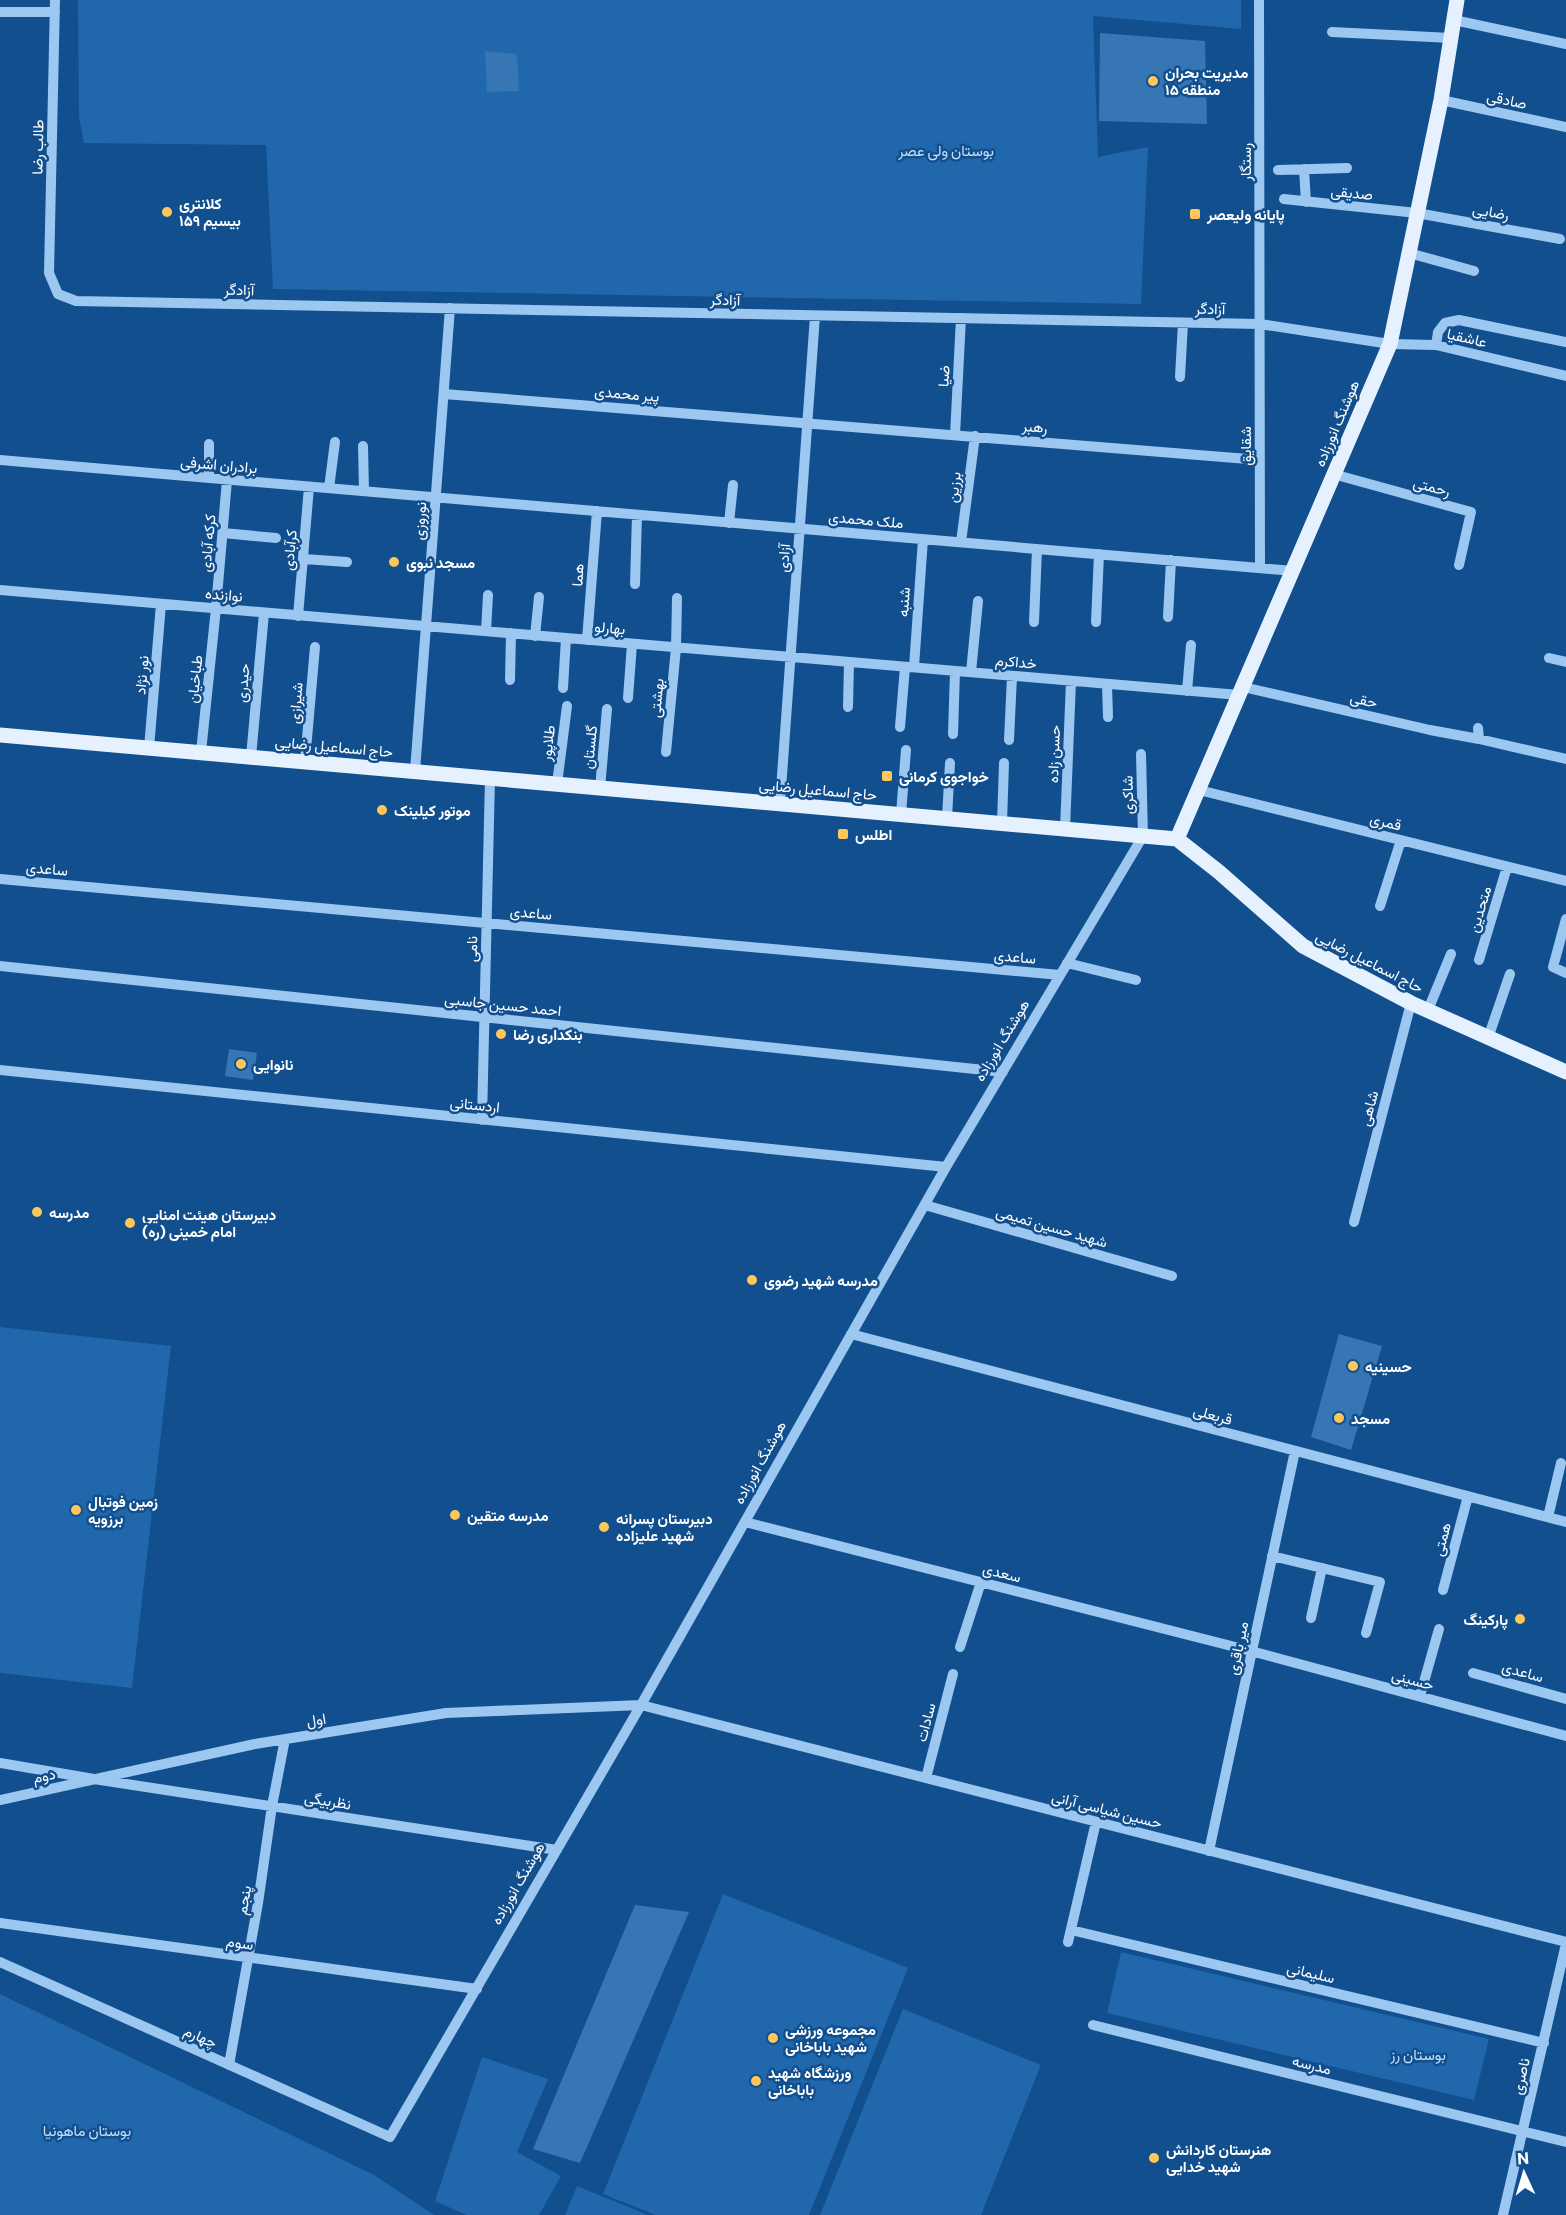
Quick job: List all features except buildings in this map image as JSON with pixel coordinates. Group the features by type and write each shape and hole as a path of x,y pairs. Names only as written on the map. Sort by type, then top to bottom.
{"main road":[{"name":"هوشنگ انورزاده","path":"1177,838 1390,344 1441,100 1457,0"},
{"name":"حاج اسماعیل رضایی","path":"0,735 1177,838 1303,946 1411,1003 1566,1072"}],"street":[{"name":"طالب رضا","path":"55,0 50,273 58,294"},
{"name":"رستگار","path":"1259,0 1260,324"},
{"path":"0,12 55,12"},
{"path":"1454,20 1566,44"},
{"path":"1332,32 1451,38"},
{"name":"صادقی","path":"1441,100 1566,127"},
{"path":"1278,170 1347,168"},
{"path":"1304,169 1306,202"},
{"name":"صدیقی","path":"1284,199 1417,213"},
{"name":"رضایی","path":"1417,213 1560,239"},
{"path":"1409,253 1474,271"},
{"name":"آزادگر","path":"58,294 76,301 1260,324 1390,344 1436,345"},
{"name":"نوروزی","path":"415,771 450,308"},
{"name":"آزادی","path":"780,803 815,315"},
{"name":"ضیا","path":"955,435 962,318"},
{"name":"عاشقیا","path":"1566,342 1459,320 1444,323 1438,332 1436,345 1566,376"},
{"path":"1180,377 1183,323"},
{"name":"شقایق","path":"1260,324 1260,567"},
{"name":"پیر محمدی","path":"444,394 808,423"},
{"name":"رهبر","path":"808,423 1260,460"},
{"name":"برزین","path":"961,542 975,436"},
{"path":"329,488 335,442"},
{"path":"209,444 209,478"},
{"path":"363,446 364,491"},
{"name":"برادران اشرفی","path":"0,460 436,498"},
{"name":"رحمتی","path":"1333,474 1471,512 1459,565"},
{"name":"کرکه آبادی","path":"216,609 227,480"},
{"path":"729,523 733,485"},
{"name":"کرآبادی","path":"298,616 309,487"},
{"name":"ملک محمدی","path":"436,498 1294,571"},
{"name":"هما","path":"587,640 597,511"},
{"path":"635,584 637,515"},
{"path":"223,533 276,538"},
{"name":"شنبه","path":"900,727 923,539"},
{"path":"1034,622 1037,549"},
{"path":"1096,622 1099,554"},
{"path":"304,559 348,562"},
{"path":"1168,617 1171,560"},
{"name":"نوازنده","path":"0,590 426,626"},
{"path":"486,632 488,595"},
{"path":"535,636 539,597"},
{"path":"676,648 677,598"},
{"path":"971,672 978,601"},
{"name":"نور نژاد","path":"148,748 161,604"},
{"name":"طباخیان","path":"201,752 216,609"},
{"name":"حیدری","path":"250,757 264,613"},
{"name":"بهارلو","path":"426,626 791,657"},
{"path":"510,680 511,633"},
{"path":"562,688 566,638"},
{"path":"628,698 632,644"},
{"path":"1187,691 1191,645"},
{"name":"شیرازی","path":"305,761 315,647"},
{"name":"بهشتی","path":"666,752 676,648"},
{"name":"خداکرم","path":"791,657 1187,691 1241,691"},
{"path":"1549,658 1566,662"},
{"path":"848,707 849,662"},
{"path":"952,734 955,671"},
{"path":"1009,740 1012,676"},
{"name":"حسن زاده","path":"1065,829 1071,681"},
{"path":"1107,684 1108,717"},
{"name":"حقی","path":"1241,691 1430,730 1478,733 1566,759"},
{"name":"طلاپور","path":"557,784 567,706"},
{"name":"گلستان","path":"600,788 607,709"},
{"path":"902,814 906,750"},
{"name":"شاکری","path":"1141,754 1143,836"},
{"path":"947,818 950,763"},
{"path":"1002,823 1004,763"},
{"name":"نامی","path":"482,1120 490,778"},
{"name":"قمری","path":"1198,790 1566,881"},
{"name":"هوشنگ انورزاده","path":"390,2138 642,1705 946,1167 1143,836"},
{"path":"1380,906 1401,840"},
{"name":"متحدین","path":"1479,960 1507,867"},
{"name":"ساعدی","path":"0,879 1060,975"},
{"path":"1566,919 1553,968 1566,973"},
{"path":"1428,1010 1451,954"},
{"path":"1067,963 1136,980"},
{"name":"احمد حسین جاسبی","path":"0,966 1003,1072"},
{"path":"1488,1038 1510,974"},
{"name":"شاهی","path":"1354,1222 1411,1003"},
{"name":"اردستانی","path":"0,1070 946,1167"},
{"name":"شهید حسین تمیمی","path":"925,1205 1172,1275"},
{"name":"قربعلی","path":"851,1335 1566,1522"},
{"name":"میر باقری","path":"1209,1851 1294,1451"},
{"path":"1548,1517 1561,1463"},
{"name":"همتی","path":"1443,1590 1468,1496"},
{"name":"سعدی","path":"745,1522 1251,1651"},
{"path":"1272,1556 1380,1582 1366,1633"},
{"path":"1311,1618 1322,1568"},
{"path":"960,1647 981,1582"},
{"path":"1420,1696 1439,1629"},
{"name":"حسینی","path":"1251,1651 1566,1736"},
{"name":"ساعدی","path":"1473,1673 1566,1698"},
{"name":"سادات","path":"926,1778 953,1674"},
{"name":"اول","path":"0,1763 94,1779 285,1739 446,1713 642,1705"},
{"name":"حسین شیاسی آرانی","path":"642,1705 1566,1943"},
{"name":"پنجم","path":"229,2065 285,1739"},
{"name":"نظربیگی","path":"94,1779 558,1850"},
{"name":"دوم","path":"0,1800 94,1779"},
{"path":"1068,1942 1096,1822"},
{"name":"سوم","path":"0,1923 477,1989"},
{"name":"سلیمانی","path":"1071,1930 1544,2043"},
{"name":"ناصری","path":"1503,2215 1566,1943"},
{"name":"چهارم","path":"0,1962 390,2138"},
{"name":"مدرسه","path":"1094,2025 1566,2142"}],"green space":[{"name":"بوستان ولی عصر","path":"78,0 1241,0 1241,29 1093,16 1098,157 1148,147 1141,304 273,289 266,145 84,143 79,117"},
{"name":"زمین فوتبال برزویه","path":"0,1327 171,1346 132,1688 0,1673"},
{"name":"ورزشگاه شهید باباخانی","path":"723,1894 908,1968 809,2215 656,2215 603,2194"},
{"name":"بوستان رز","path":"1121,1952 1489,2039 1474,2100 1107,2013"},
{"name":"بوستان ماهونیا","path":"0,1994 374,2175 434,2215 0,2215"},
{"path":"903,2009 1041,2065 981,2215 820,2215"},
{"path":"482,2057 548,2079 517,2152 561,2176 539,2215 466,2215 435,2201"},
{"path":"577,2186 648,2215 565,2215"}],"place":[{"name":"مدیریت بحران منطقه ۱۵","path":"1153,81"},
{"name":"کلانتری ۱۵۹ بیسیم","path":"167,212"},
{"name":"پایانه ولیعصر","path":"1195,214"},
{"name":"مسجد نبوی","path":"394,562"},
{"name":"خواجوی کرمانی","path":"887,776"},
{"name":"موتور کیلینک","path":"382,810"},
{"name":"اطلس","path":"843,834"},
{"name":"بنکداری رضا","path":"501,1034"},
{"name":"نانوایی","path":"241,1064"},
{"name":"مدرسه","path":"37,1212"},
{"name":"دبیرستان هیئت امنایی امام خمینی (ره)","path":"130,1223"},
{"name":"مدرسه شهید رضوی","path":"752,1280"},
{"name":"حسینیه","path":"1353,1366"},
{"name":"مسجد","path":"1339,1418"},
{"name":"زمین فوتبال برزویه","path":"76,1510"},
{"name":"مدرسه متقین","path":"455,1515"},
{"name":"دبیرستان پسرانه شهید علیزاده","path":"604,1527"},
{"name":"پارکینگ","path":"1520,1619"},
{"name":"مجموعه ورزشی شهید باباخانی","path":"773,2038"},
{"name":"ورزشگاه شهید باباخانی","path":"756,2081"},
{"name":"هنرستان کاردانش شهید خدایی","path":"1154,2158"}]}
